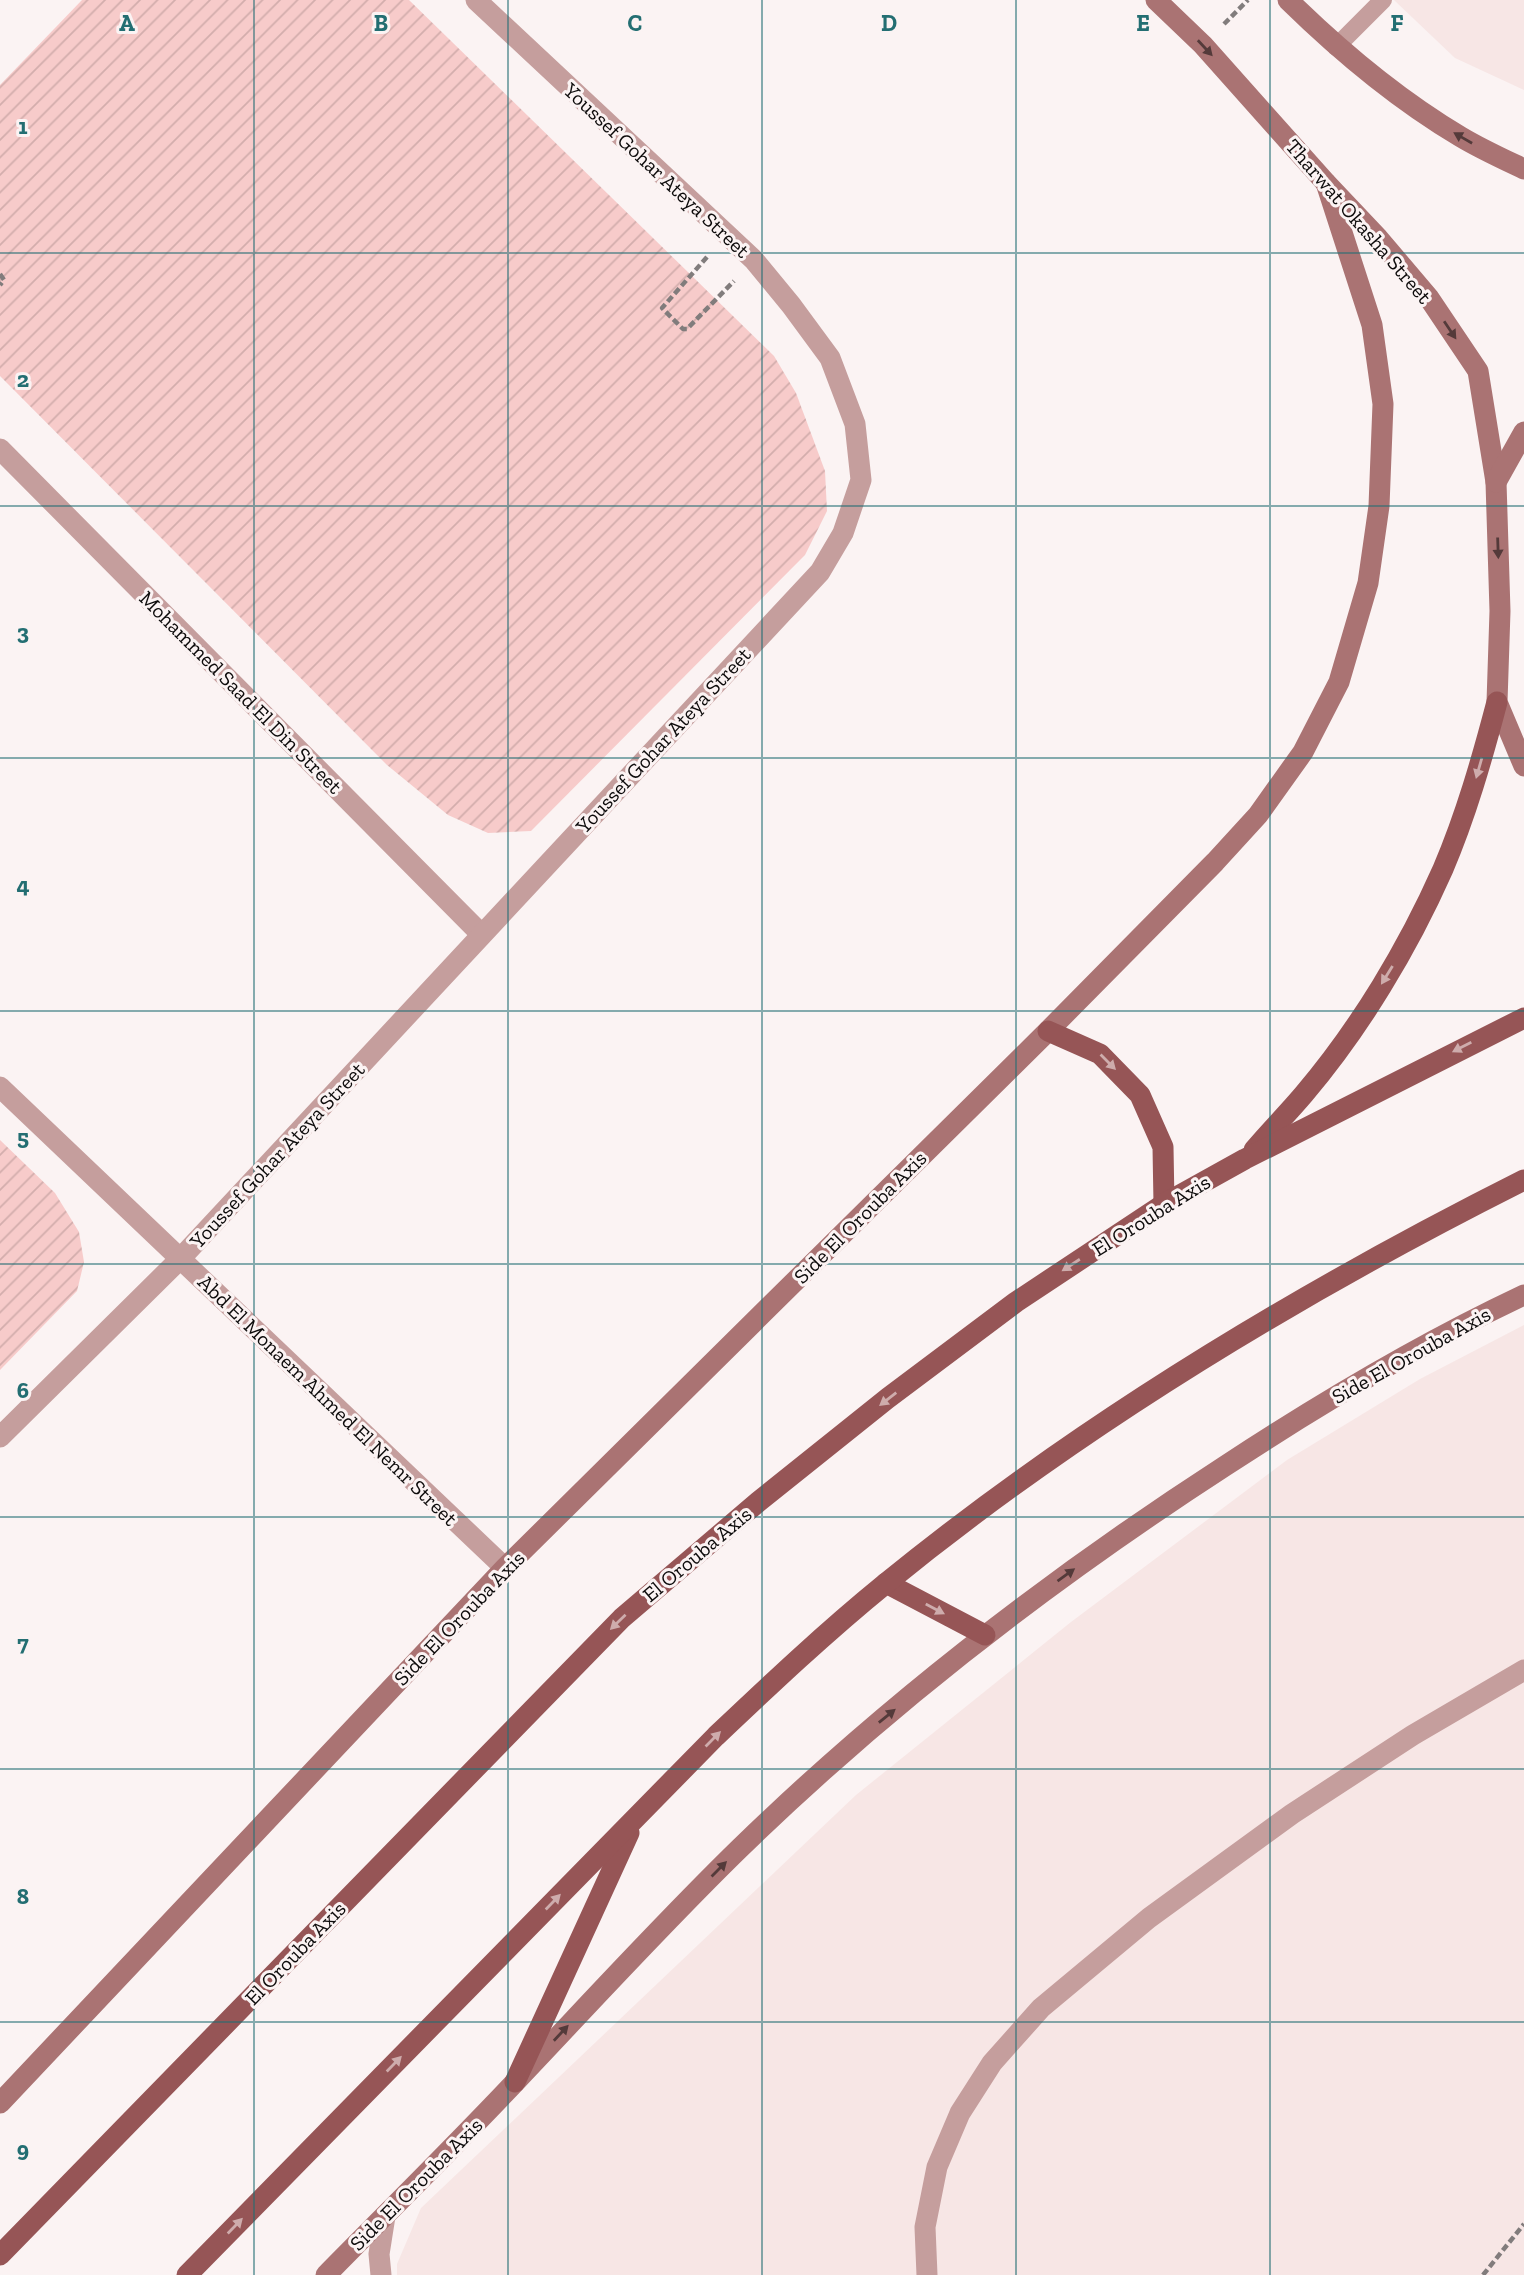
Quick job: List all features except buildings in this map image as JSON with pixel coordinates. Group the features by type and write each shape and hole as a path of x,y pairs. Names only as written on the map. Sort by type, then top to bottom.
{"main road":[{"path":"1245,1159 1304,1094 1357,1023 1403,948 1447,858 1474,787 1497,702"},
{"name":"El Orouba Axis","path":"0,2255 622,1618 758,1502 888,1398 1016,1302 1164,1204 1245,1159 1524,1018"},
{"path":"1048,1031 1100,1054 1140,1095 1163,1147 1164,1204"},
{"path":"187,2275 762,1692 886,1583 1012,1487 1166,1382 1278,1312 1417,1234 1524,1180"},
{"path":"886,1583 985,1635"},
{"path":"515,2082 636,1818"}],"street":[{"name":"Youssef Gohar Ateya Street","path":"0,1437 180,1259 820,572 843,533 861,480 855,424 830,359 791,305 754,260 476,0"},
{"name":"Tharwat Okasha Street","path":"1156,0 1203,45 1378,238 1429,298 1478,371 1496,482 1500,611 1497,702 1524,766"},
{"path":"1288,0 1336,47 1404,100 1463,138 1524,169"},
{"name":"Side El Orouba Axis","path":"0,2103 505,1568 1215,862 1258,815 1303,752 1339,682 1368,583 1379,506 1383,404 1372,325 1326,183"},
{"path":"1496,482 1524,432"},
{"name":"Mohammed Saad El Din Street","path":"0,449 481,934"},
{"name":"Abd El Monaem Ahmed El Nemr Street","path":"0,1087 505,1568"},
{"name":"Side El Orouba Axis","path":"326,2275 741,1847 860,1738 985,1635 1140,1521 1302,1416 1470,1320 1524,1294"},
{"path":"927,2275 925,2227 937,2167 960,2113 992,2063 1041,2008 1149,1918 1292,1814 1413,1735 1524,1670"},
{"path":"382,2275 379,2254 385,2216"}],"lane":[{"path":"1336,47 1384,0"}],"path":[{"path":"727,234 663,306 663,310 686,330 754,260"},
{"path":"0,274 4,280 0,285"},
{"path":"1483,2275 1524,2224"}],"shaded area":[{"path":"82,0 409,0 774,356 796,393 825,471 827,511 805,555 531,831 488,833 448,815 387,765 0,376 0,85"},
{"path":"1394,0 1524,0 1524,90 1455,58"},
{"path":"0,1140 55,1193 79,1232 84,1262 77,1291 0,1370"},
{"path":"1524,1325 1524,2275 397,2275 397,2264 421,2208 856,1795 1071,1622 1287,1460 1420,1379"}]}
